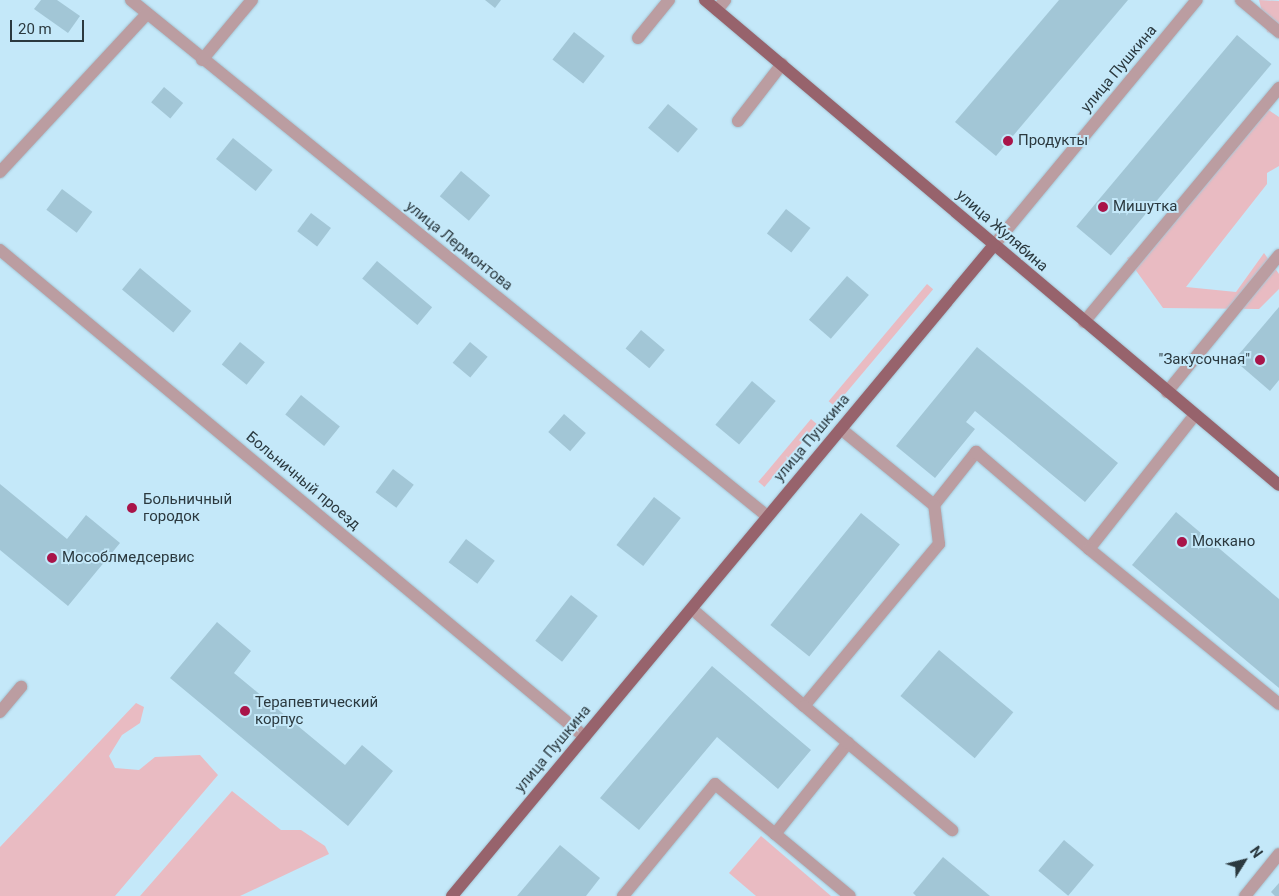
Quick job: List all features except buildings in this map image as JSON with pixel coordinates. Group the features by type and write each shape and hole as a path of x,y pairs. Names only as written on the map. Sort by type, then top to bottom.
{"main road":[{"name":"улица Жулябина","path":"705,0 721,5 782,64 1084,322 1279,484"},
{"name":"улица Пушкина","path":"452,896 994,245"}],"street":[{"name":"улица Лермонтова","path":"131,0 202,60 767,516"},
{"path":"202,60 252,0"},
{"path":"638,38 669,0"},
{"name":"улица Пушкина","path":"994,245 1197,0"},
{"path":"1241,0 1279,32"},
{"path":"0,172 147,14"},
{"path":"738,121 782,64"},
{"path":"1084,322 1279,88"},
{"name":"Больничный проезд","path":"0,250 585,737"},
{"path":"1167,392 1279,254"},
{"path":"1089,549 1195,415"},
{"path":"841,429 934,505"},
{"path":"804,706 938,544 934,505 976,452 1089,549 1279,704"},
{"path":"692,609 952,830"},
{"path":"0,712 21,688"},
{"path":"775,834 848,743"},
{"path":"623,896 715,784 850,896"},
{"path":"1245,896 1279,854"}],"shaded area":[{"path":"1259,0 1279,1 1279,36 1267,32"},
{"path":"1258,103 1279,117 1279,166 1267,173 1267,184 1186,287 1236,292 1264,253 1279,274 1279,289 1259,309 1163,308 1127,258 1147,246"},
{"path":"927,284 933,289 835,406 829,401"},
{"path":"811,419 817,424 764,487 758,482"},
{"path":"136,703 144,707 140,723 122,735 109,756 115,768 139,770 155,757 200,755 218,775 115,896 0,896 0,847"},
{"path":"232,791 281,830 301,830 325,846 329,854 240,896 140,896"},
{"path":"761,836 831,896 756,896 729,873"}],"place":[{"name":"Продукты","path":"1008,141"},
{"name":"Мишутка","path":"1103,207"},
{"name":"\"Закусочная\"","path":"1260,360"},
{"name":"Больничный городок","path":"132,508"},
{"name":"Моккано","path":"1182,542"},
{"name":"Мособлмедсервис","path":"52,558"},
{"name":"Терапевтический корпус","path":"245,711"}]}
